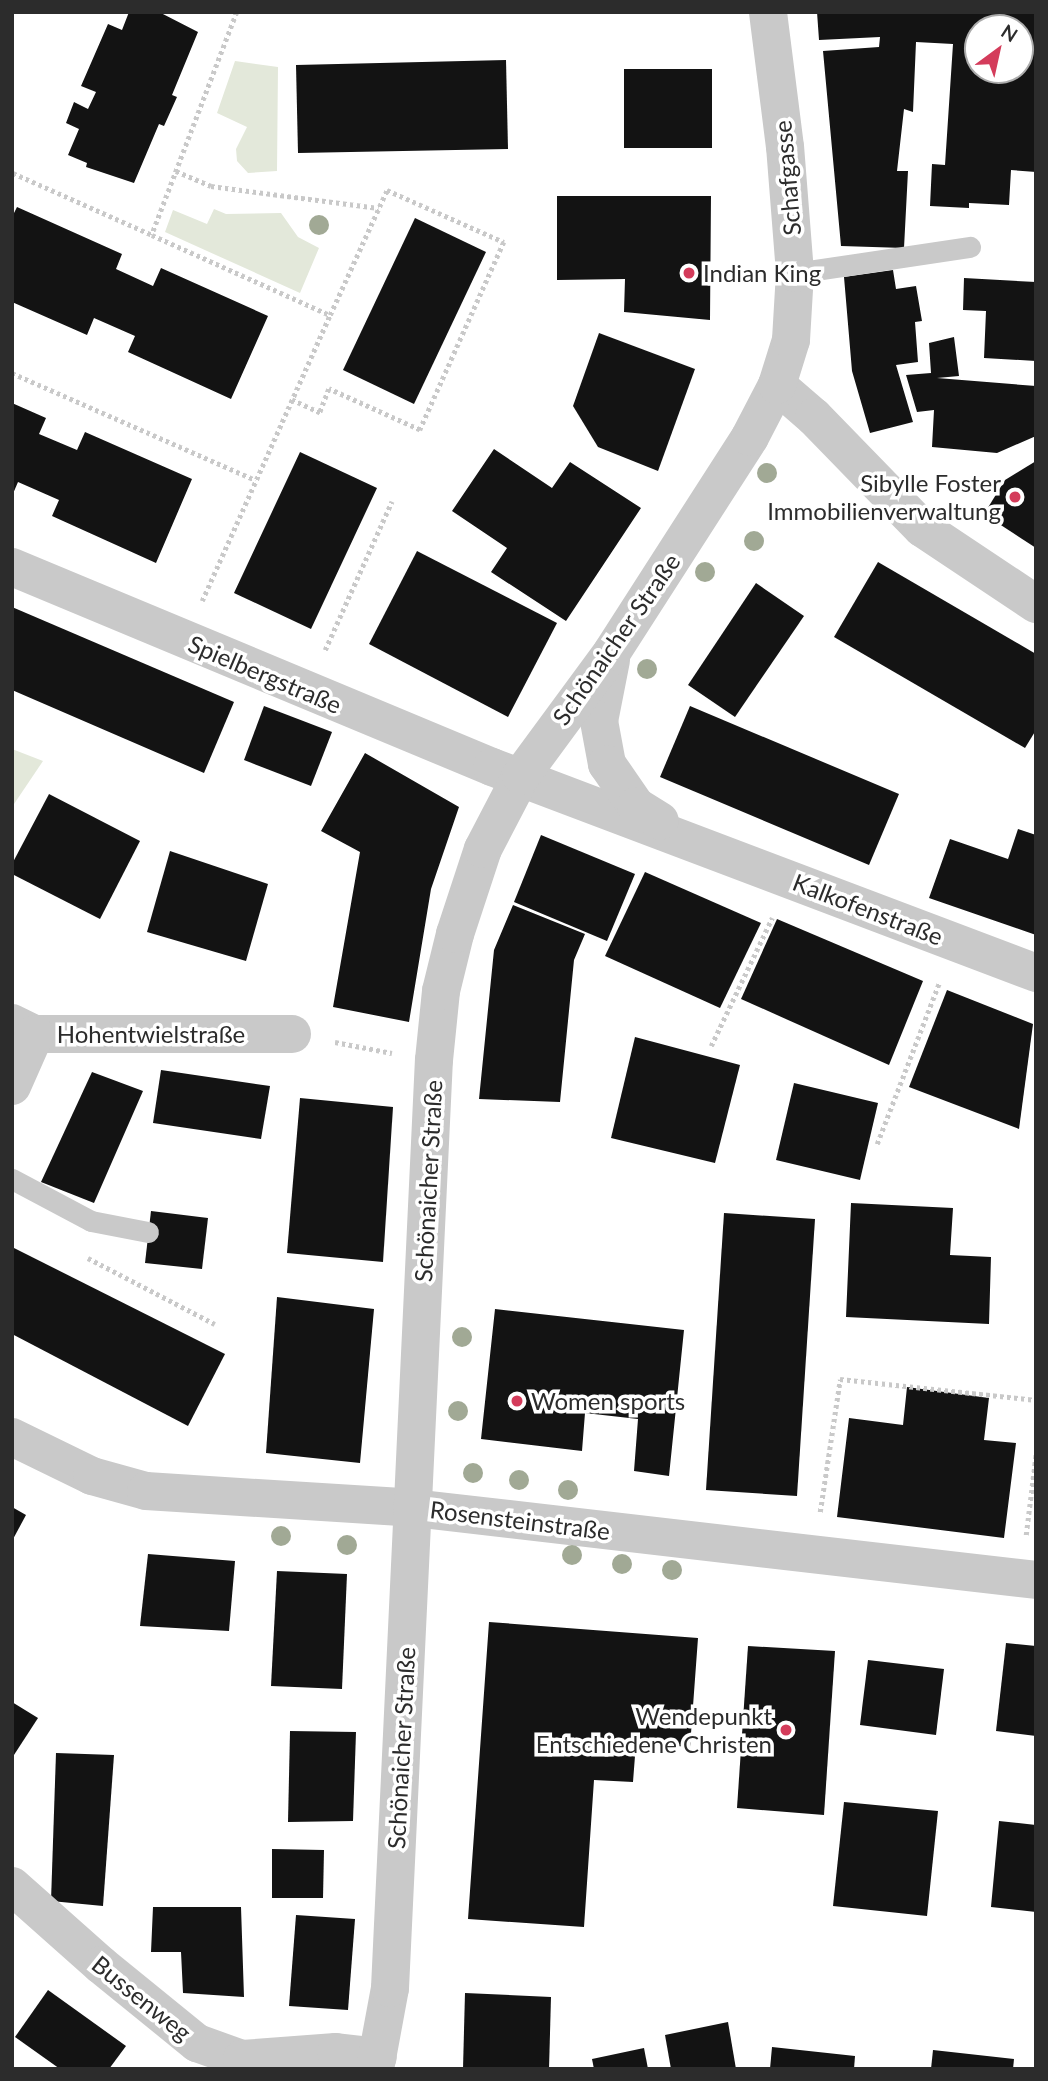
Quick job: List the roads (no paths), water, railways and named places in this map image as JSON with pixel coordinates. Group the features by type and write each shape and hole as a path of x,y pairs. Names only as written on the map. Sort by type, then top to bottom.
{"street":[{"name":"Schafgasse","path":"768,12 785,147 795,273 791,340 776,385"},
{"path":"776,385 814,417 922,528 1036,604"},
{"name":"Schönaicher Straße","path":"376,2063 390,1988 434,1060 441,991 454,934 483,849 521,776 612,652 750,437 776,385"},
{"name":"Spielbergstraße","path":"12,567 306,692 521,776"},
{"name":"Kalkofenstraße","path":"612,652 599,721 607,764 636,806 701,845"},
{"name":"Kalkofenstraße","path":"521,776 1036,973"},
{"path":"12,1087 24,1029"},
{"name":"Hohentwielstraße","path":"24,1029 292,1034"},
{"name":"Rosensteinstraße","path":"12,1437 92,1476 146,1491 413,1508 1028,1579"},
{"name":"Bussenweg","path":"12,1886 101,1965 197,2043 235,2064 336,2052 376,2063"}],"lane":[{"path":"795,273 970,247"},
{"path":"12,1179 91,1221 148,1233"}],"place":[{"name":"Indian King","path":"689,273"},
{"name":"Sibylle Foster Immobilienverwaltung","path":"1015,497"},
{"name":"Women sports","path":"517,1401"},
{"name":"Wendepunkt Entschiedene Christen","path":"786,1730"}]}
